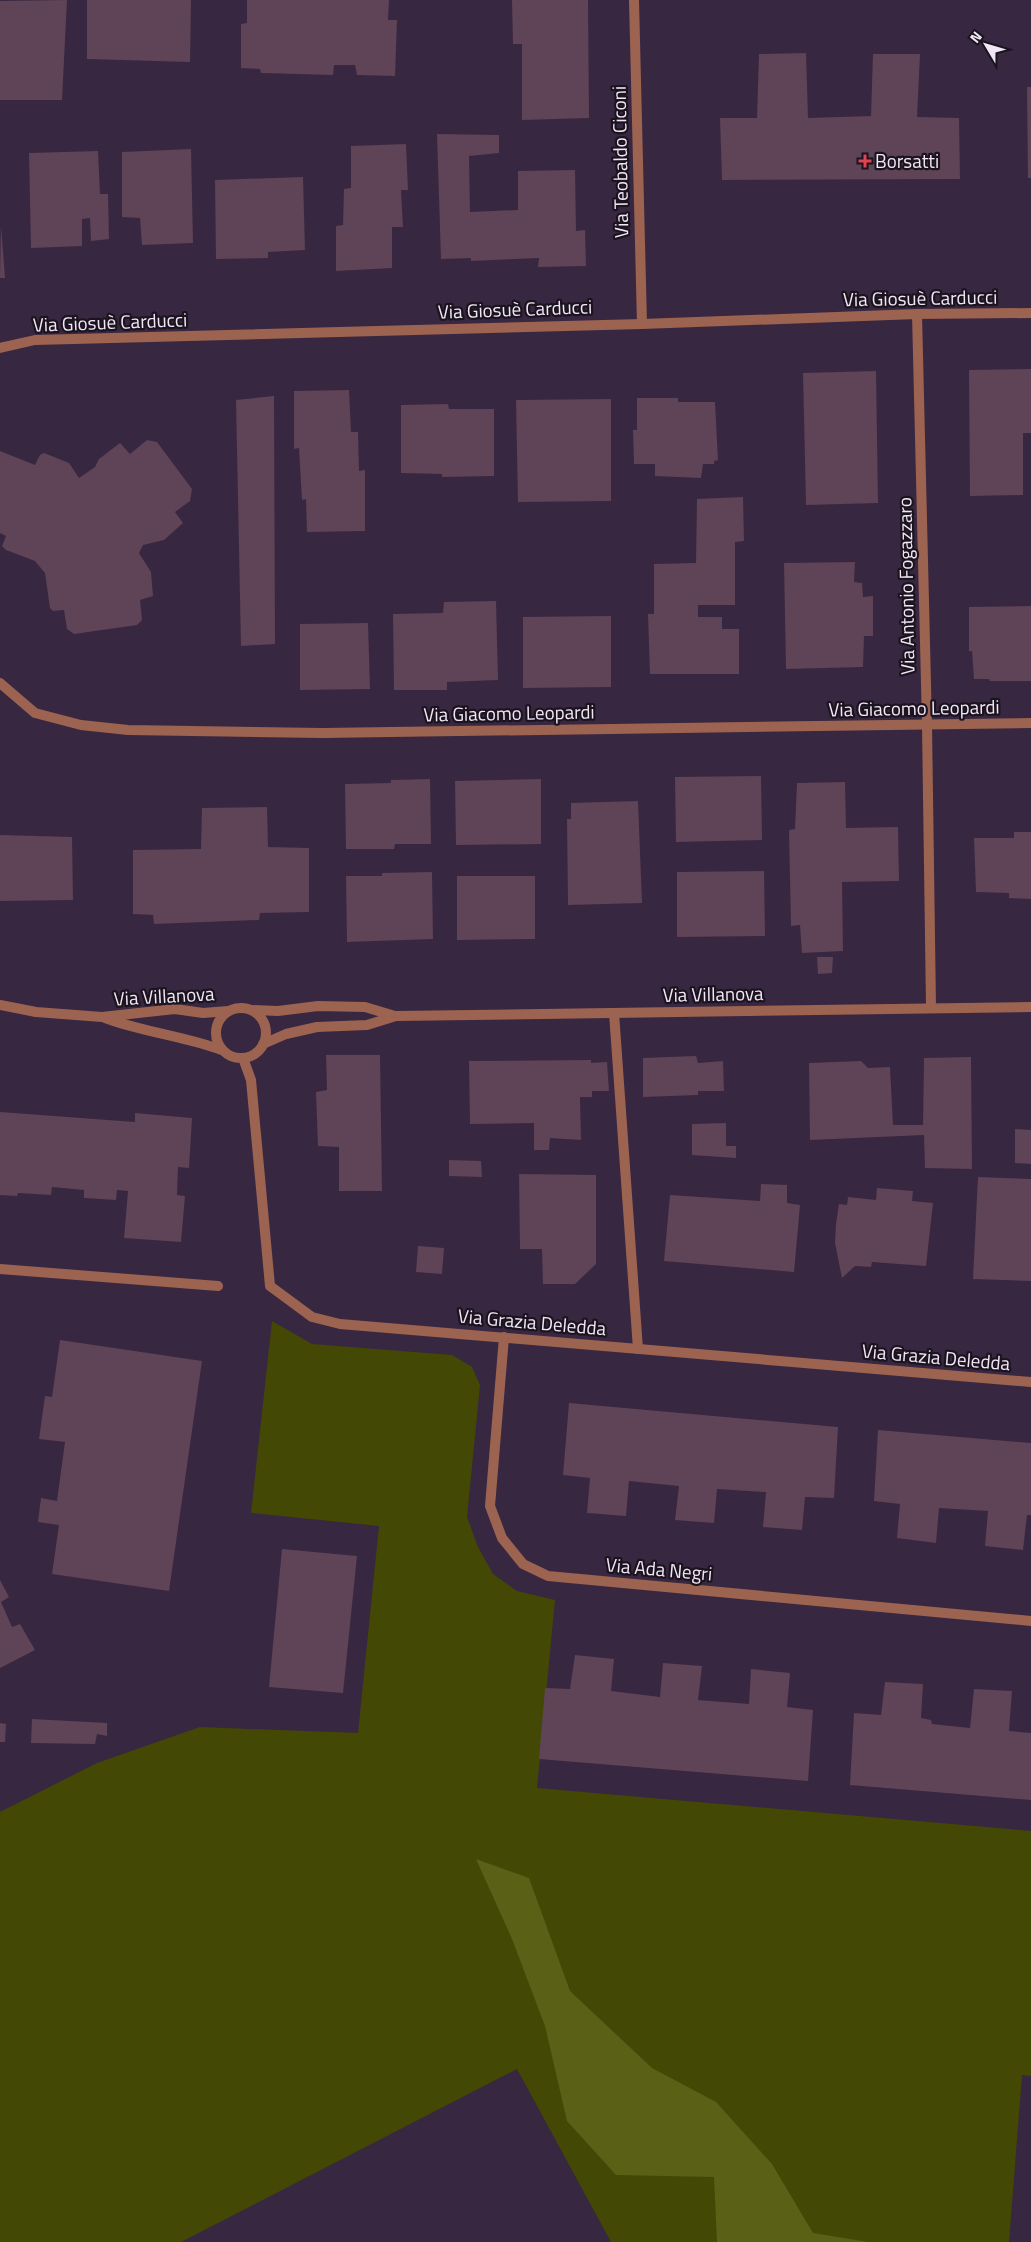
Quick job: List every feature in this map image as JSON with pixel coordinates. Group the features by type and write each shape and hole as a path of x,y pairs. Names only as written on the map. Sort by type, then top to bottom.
{"street":[{"name":"Via Teobaldo Ciconi","path":"634,0 642,324"},
{"name":"Via Giosuè Carducci","path":"0,348 35,340 642,324 917,314 1031,313"},
{"name":"Via Antonio Fogazzaro","path":"917,314 927,725 931,1007"},
{"name":"Via Giacomo Leopardi","path":"0,683 35,713 81,725 128,730 323,733 1031,723"},
{"name":"Via Villanova","path":"0,1004 36,1012 102,1017 175,1010 203,1013 228,1010"},
{"name":"Via Villanova","path":"251,1010 278,1012 318,1006 365,1007 396,1016 1031,1007"},
{"path":"240,1007 251,1010 259,1015 265,1024 266,1035 263,1044 254,1054 243,1058 232,1056 222,1050 216,1040 216,1028 220,1018 228,1010 240,1007"},
{"path":"614,1014 638,1349"},
{"name":"Via Villanova","path":"263,1044 286,1034 317,1027 367,1025 396,1016"},
{"name":"Via Villanova","path":"102,1017 136,1029 197,1041 222,1050"},
{"name":"Via Grazia Deledda","path":"243,1058 251,1080 270,1286 312,1316 340,1324 1031,1382"},
{"path":"0,1269 218,1286"},
{"name":"Via Ada Negri","path":"504,1337 490,1506 502,1538 523,1564 548,1576 1031,1621"}],"green space":[{"path":"272,1321 312,1344 452,1355 472,1367 480,1385 467,1517 478,1547 493,1574 517,1591 555,1600 537,1788 1031,1831 1031,2076 1022,2075 1009,2242 611,2242 517,2069 181,2242 0,2242 0,1812 97,1763 200,1727 358,1733 379,1526 251,1513"},
{"path":"476,1859 529,1878 570,1991 652,2068 716,2102 772,2164 813,2233 868,2242 717,2242 714,2177 616,2175 567,2121 545,2026 512,1939"}],"building":[{"path":"67,0 62,100 0,100 0,1"},
{"path":"87,0 191,0 190,62 87,59"},
{"path":"247,0 389,0 388,20 397,20 395,76 357,75 355,65 334,65 333,75 261,73 260,69 241,68 241,24 247,23"},
{"path":"512,0 588,0 589,118 522,120 522,44 513,44"},
{"path":"806,53 808,118 871,116 873,54 920,54 917,117 959,118 960,179 722,180 720,118 757,118 759,54"},
{"path":"1027,87 1031,87 1031,178 1028,178"},
{"path":"437,134 499,135 499,153 469,156 470,212 518,210 518,171 575,170 576,231 585,230 586,266 538,267 539,258 471,261 471,258 441,259"},
{"path":"406,144 408,190 401,190 403,227 392,227 392,268 336,271 336,226 343,225 344,189 351,188 351,146"},
{"path":"191,149 193,243 142,245 140,218 122,217 122,152"},
{"path":"98,151 100,194 108,194 109,239 91,241 90,218 82,219 82,246 31,248 29,153"},
{"path":"303,177 305,250 268,252 268,258 216,259 215,180"},
{"path":"1,225 5,278 0,278"},
{"path":"1031,369 1031,433 1023,433 1023,495 970,496 969,370"},
{"path":"876,371 878,503 806,505 803,373"},
{"path":"349,390 351,432 358,432 359,471 365,470 365,531 307,532 306,499 302,500 299,448 294,449 294,391"},
{"path":"274,396 275,644 241,646 236,400"},
{"path":"637,398 678,398 678,402 715,402 718,460 714,461 714,464 703,464 701,478 655,476 655,464 634,464 633,430 637,430"},
{"path":"611,399 611,501 518,502 516,400"},
{"path":"448,404 449,409 494,409 494,476 442,477 442,474 401,473 401,405"},
{"path":"147,440 157,442 192,489 190,501 175,512 183,523 164,540 143,545 139,553 151,572 153,596 140,600 142,620 137,625 74,634 67,629 64,610 53,611 50,608 45,573 35,561 6,550 2,546 6,536 0,533 0,451 35,465 40,455 44,453 69,463 79,478 95,467 99,459 120,443 130,454"},
{"path":"743,497 744,541 735,542 735,605 698,605 698,617 722,617 722,629 739,629 739,674 650,674 648,614 654,614 654,564 696,563 697,499"},
{"path":"855,562 854,582 862,583 863,597 873,596 873,636 864,636 863,667 786,669 784,563"},
{"path":"496,601 498,680 447,682 447,690 394,690 393,614 443,613 444,602"},
{"path":"1031,606 1031,681 974,679 972,651 969,651 969,607"},
{"path":"611,616 611,687 523,688 523,617"},
{"path":"368,623 370,689 300,690 300,624"},
{"path":"761,776 762,840 676,842 675,777"},
{"path":"430,779 431,844 395,844 394,849 346,849 345,784 391,783 391,780"},
{"path":"541,779 541,844 456,845 455,781"},
{"path":"845,782 846,828 898,827 899,881 842,882 843,951 802,953 800,925 791,926 789,830 795,829 797,783"},
{"path":"638,801 642,903 568,905 567,819 571,819 571,803"},
{"path":"267,807 268,847 309,848 309,912 260,913 259,920 154,924 153,915 133,914 133,850 201,849 202,808"},
{"path":"1014,832 1031,832 1031,899 1009,898 1009,893 976,892 974,838 1014,838"},
{"path":"0,835 72,837 73,900 0,901"},
{"path":"764,871 765,936 677,937 677,872"},
{"path":"432,872 433,939 347,942 346,876 382,876 382,873"},
{"path":"457,876 535,876 535,939 457,940"},
{"path":"817,957 833,957 832,973 818,974"},
{"path":"326,1055 380,1055 382,1191 339,1191 339,1147 318,1146 316,1092 327,1090"},
{"path":"696,1056 698,1063 723,1061 724,1091 698,1091 698,1095 643,1097 643,1058"},
{"path":"971,1057 972,1169 925,1168 924,1135 810,1140 809,1063 861,1061 868,1068 890,1067 893,1125 923,1125 924,1058"},
{"path":"591,1060 591,1063 607,1062 609,1091 592,1091 592,1097 580,1097 581,1140 550,1138 549,1150 534,1150 534,1123 470,1124 469,1061"},
{"path":"0,1112 135,1122 135,1113 192,1118 189,1168 178,1167 177,1195 185,1196 181,1242 124,1238 128,1191 117,1190 116,1200 84,1198 84,1190 52,1187 51,1195 18,1193 17,1196 0,1195"},
{"path":"726,1123 726,1146 736,1146 736,1158 692,1155 692,1124"},
{"path":"1015,1129 1031,1130 1031,1164 1015,1163"},
{"path":"449,1160 481,1161 482,1177 449,1176"},
{"path":"519,1174 596,1175 596,1264 575,1284 543,1284 542,1249 520,1249"},
{"path":"978,1177 1031,1179 1031,1281 973,1279"},
{"path":"761,1184 787,1185 787,1203 800,1205 794,1272 664,1261 670,1195 760,1201"},
{"path":"877,1188 913,1191 912,1201 933,1203 926,1266 872,1262 871,1267 855,1266 842,1278 835,1243 839,1204 847,1205 848,1197 876,1200"},
{"path":"418,1246 444,1248 442,1274 416,1272"},
{"path":"60,1340 202,1361 169,1591 52,1574 59,1525 38,1522 41,1498 57,1501 65,1442 39,1439 45,1396 52,1397"},
{"path":"569,1403 838,1427 834,1498 805,1497 802,1530 763,1527 766,1492 717,1489 714,1523 675,1520 679,1486 629,1481 626,1516 587,1513 590,1478 563,1475"},
{"path":"878,1430 1031,1443 1031,1515 1027,1515 1023,1550 985,1546 988,1511 939,1508 936,1543 897,1538 900,1504 874,1501"},
{"path":"282,1549 357,1556 343,1693 269,1687"},
{"path":"0,1580 9,1597 1,1602 12,1627 20,1624 35,1650 0,1668"},
{"path":"575,1655 614,1659 611,1691 660,1697 663,1663 702,1666 698,1700 749,1704 751,1669 790,1673 787,1707 813,1710 808,1781 539,1759 545,1688 570,1689"},
{"path":"885,1682 923,1684 921,1718 931,1720 932,1724 970,1728 974,1689 1012,1691 1009,1731 1031,1733 1031,1800 850,1785 854,1713 881,1715"},
{"path":"32,1719 107,1723 107,1736 97,1734 95,1744 31,1743"},
{"path":"0,1723 6,1724 5,1742 0,1742"}],"place":[{"name":"Borsatti","path":"865,161"}]}
